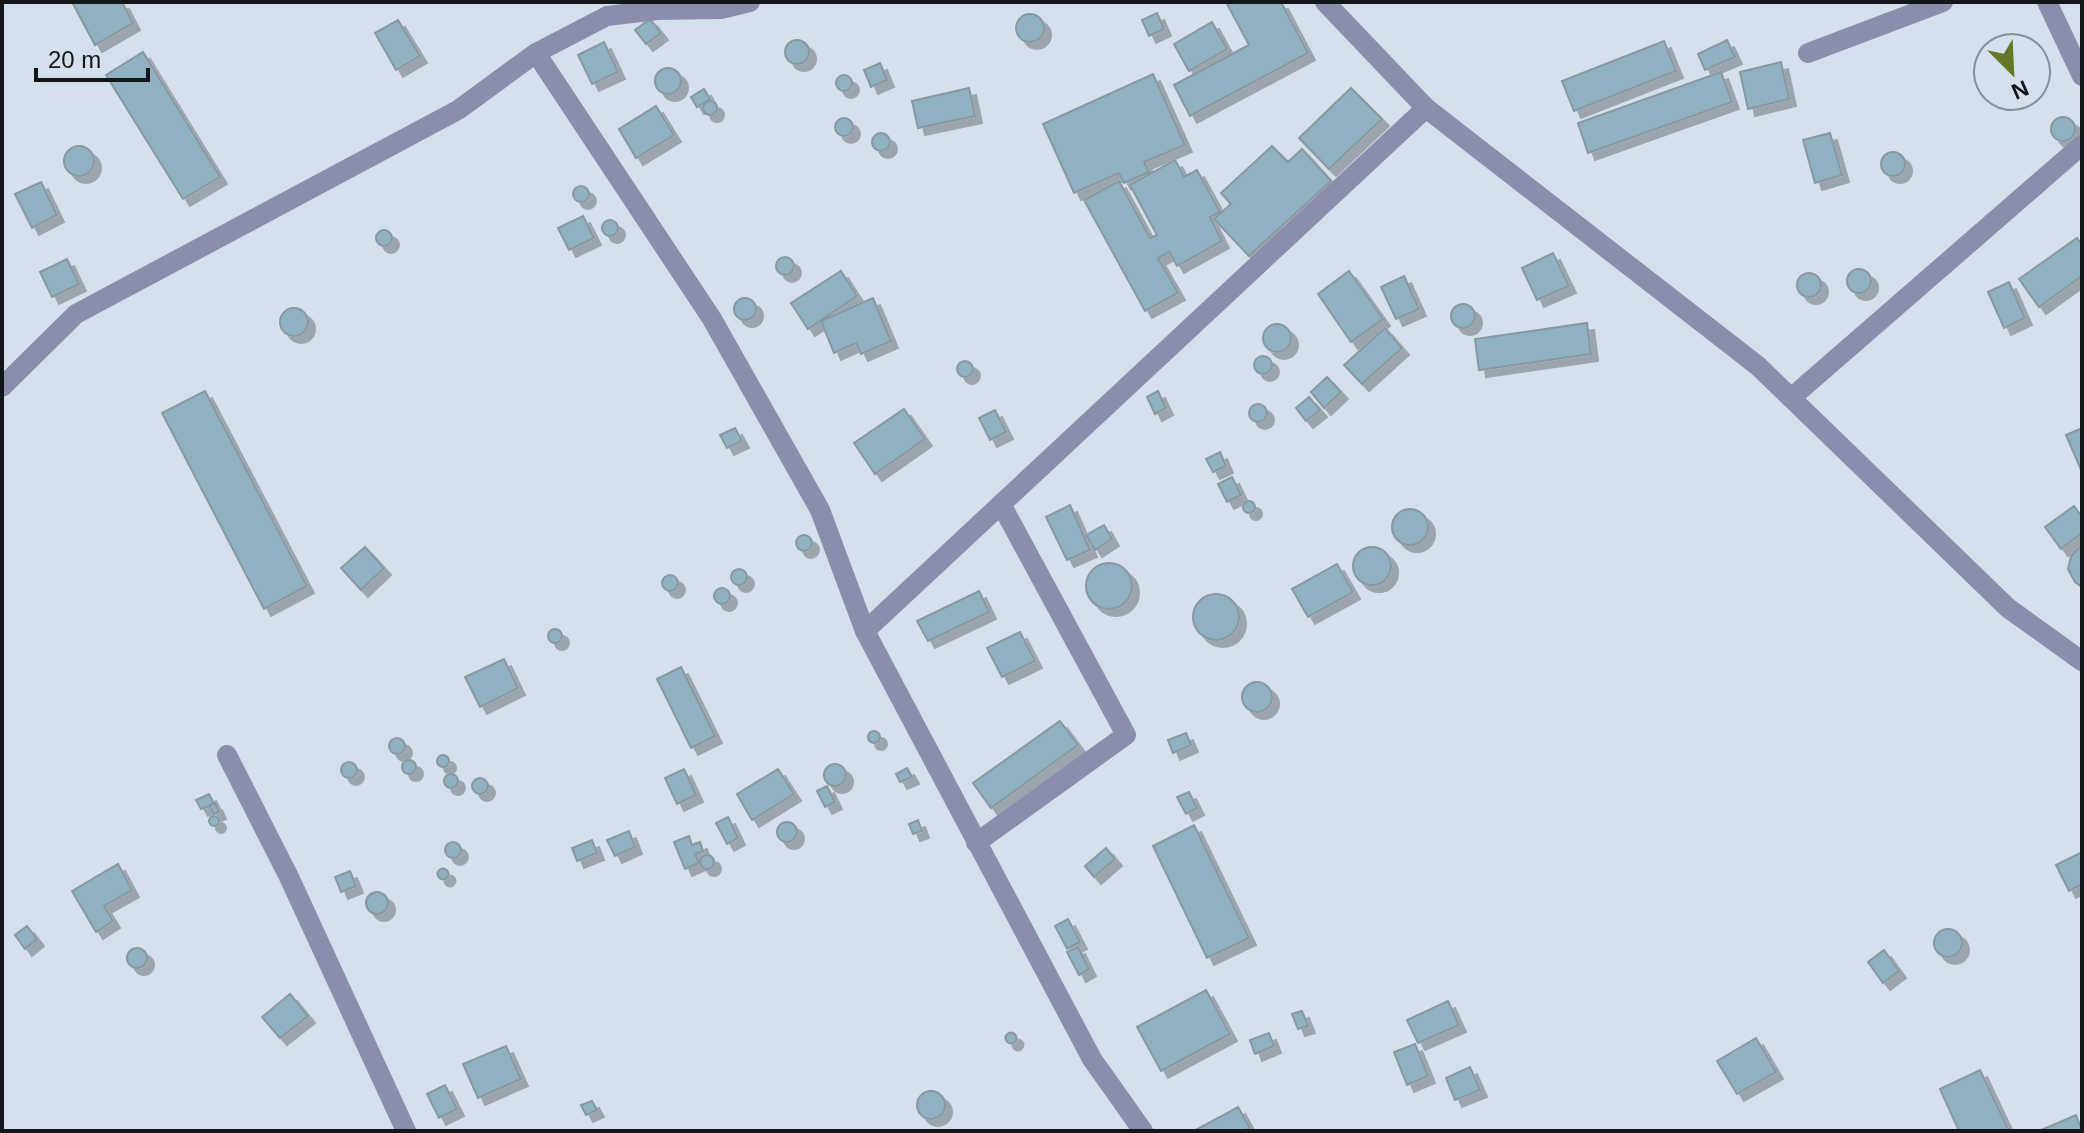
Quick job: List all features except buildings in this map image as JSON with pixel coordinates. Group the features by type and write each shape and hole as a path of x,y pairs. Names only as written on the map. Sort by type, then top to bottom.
{"street":[{"path":"2,387 76,314 458,110 536,53 607,16 657,10 721,9 750,2"},
{"path":"1325,2 1426,108 1758,366 2008,608 2082,661"},
{"path":"1808,53 1943,2"},
{"path":"2047,2 2082,76"},
{"path":"536,53 712,319 820,510 865,631 1092,1059 1143,1131"},
{"path":"865,631 1426,108"},
{"path":"1791,398 2082,145"},
{"path":"976,843 1126,735 1001,504"},
{"path":"227,755 289,877 406,1131"}]}
